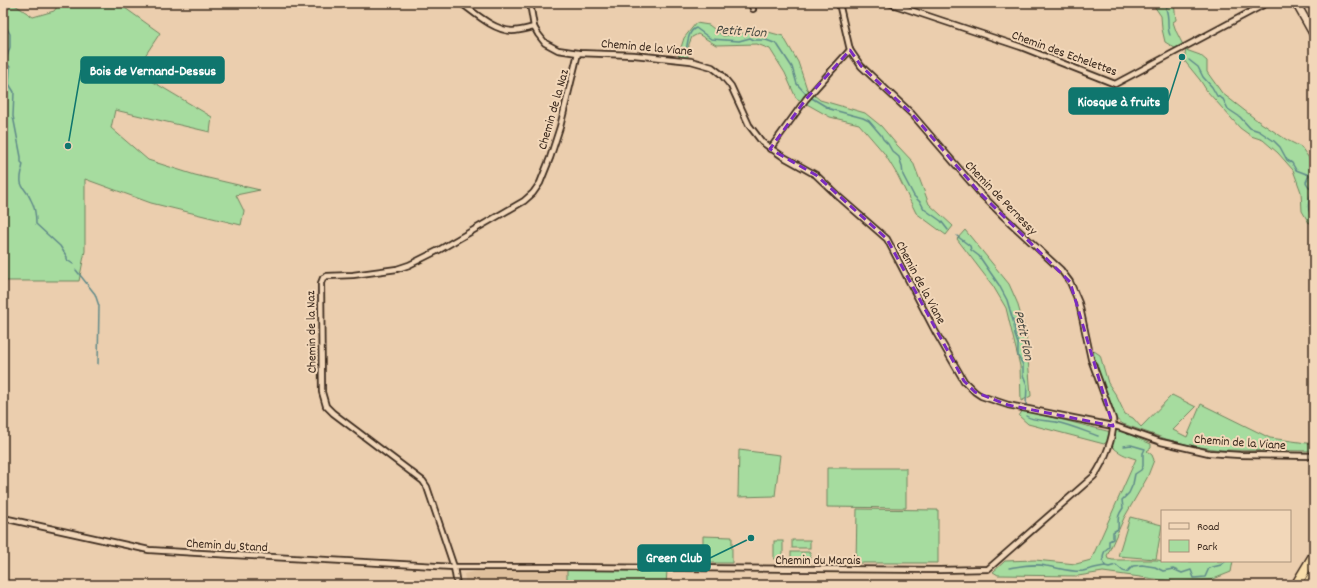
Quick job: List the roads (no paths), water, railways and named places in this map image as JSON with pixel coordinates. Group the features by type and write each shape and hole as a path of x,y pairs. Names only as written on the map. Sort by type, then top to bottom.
{"highway":[{"path":"1296,585 1314,555"},
{"path":"1307,585 1314,574"}],"main road":[{"path":"1296,3 1314,34"}],"street":[{"path":"461,3 489,22 506,30 520,30 534,27"},
{"name":"Chemin de la Viane","path":"530,3 534,27 543,40 553,48 567,52 614,53 691,61 712,67 721,74 731,86 749,125 762,142 816,175 843,201 886,238 935,331 964,381 975,392 989,399 1008,405 1118,426 1161,442 1209,453 1314,456"},
{"path":"751,3 753,9"},
{"name":"Chemin de Pernessy","path":"839,3 850,50 861,66 912,114 980,193 1061,270 1070,282 1079,303 1091,359 1113,419 1113,426"},
{"name":"Chemin des Echelettes","path":"889,3 1021,48 1115,84 1267,3"},
{"path":"770,148 806,99 850,50"},
{"name":"Chemin de la Naz","path":"454,567 427,487 423,481 333,413 326,406 322,378 321,283 323,278 327,276 353,275 397,269 439,250 524,201 533,193 540,183 560,127 578,53"},
{"name":"Chemin du Marais","path":"454,567 932,570 988,569 1094,476 1104,459 1113,426"},
{"name":"Chemin du Stand","path":"3,518 149,550 454,567"},
{"path":"454,567 457,585"}],"waterway":[{"path":"1167,3 1166,9 1170,35"},
{"path":"3,21 10,34 10,47 6,60 10,67 9,84 14,92 13,116 21,162 23,164 22,169"},
{"name":"Petit Flon","path":"686,50 690,34 693,29 696,28 711,39 739,41 750,38 754,40 766,40 777,44 792,67 797,84 807,95"},
{"path":"1189,60 1198,67 1203,77 1212,87 1217,96 1223,99 1228,109 1240,117 1250,128 1259,131 1274,141 1296,170 1309,175 1306,182 1311,189 1308,205 1310,213"},
{"name":"Petit Flon","path":"810,97 830,109 869,121 892,151 899,157 903,175 914,196 921,203 924,209 941,221 948,230"},
{"path":"22,171 21,181 33,205 36,224 60,246 67,257 67,260 73,264"},
{"name":"Petit Flon","path":"957,236 970,246 971,250 979,256 999,285 1007,300 1018,344 1018,356 1023,365 1023,375 1027,385 1026,406"},
{"path":"76,270 95,294 99,306 98,364"},
{"name":"Petit Flon","path":"1026,416 1036,420 1052,421 1072,426 1098,436"},
{"name":"Petit Flon","path":"1124,446 1131,445 1145,449 1143,453 1143,466 1141,470 1135,474 1129,493 1122,500 1123,508 1119,516 1118,529 1113,532 1113,539 1109,541 1109,547 1103,556 1105,566 1109,567 1116,565 1123,571 1127,572 1133,566 1142,565 1155,567 1163,571 1173,569 1182,573 1191,570 1194,578 1205,577 1209,568 1221,565 1225,562"},
{"path":"1009,568 1028,565 1042,565 1070,571 1083,571 1105,566"}],"place":[{"name":"Kiosque à fruits","path":"1182,57"},
{"name":"Bois de Vernand-Dessus","path":"68,146"},
{"name":"Green Club","path":"751,538"}]}
